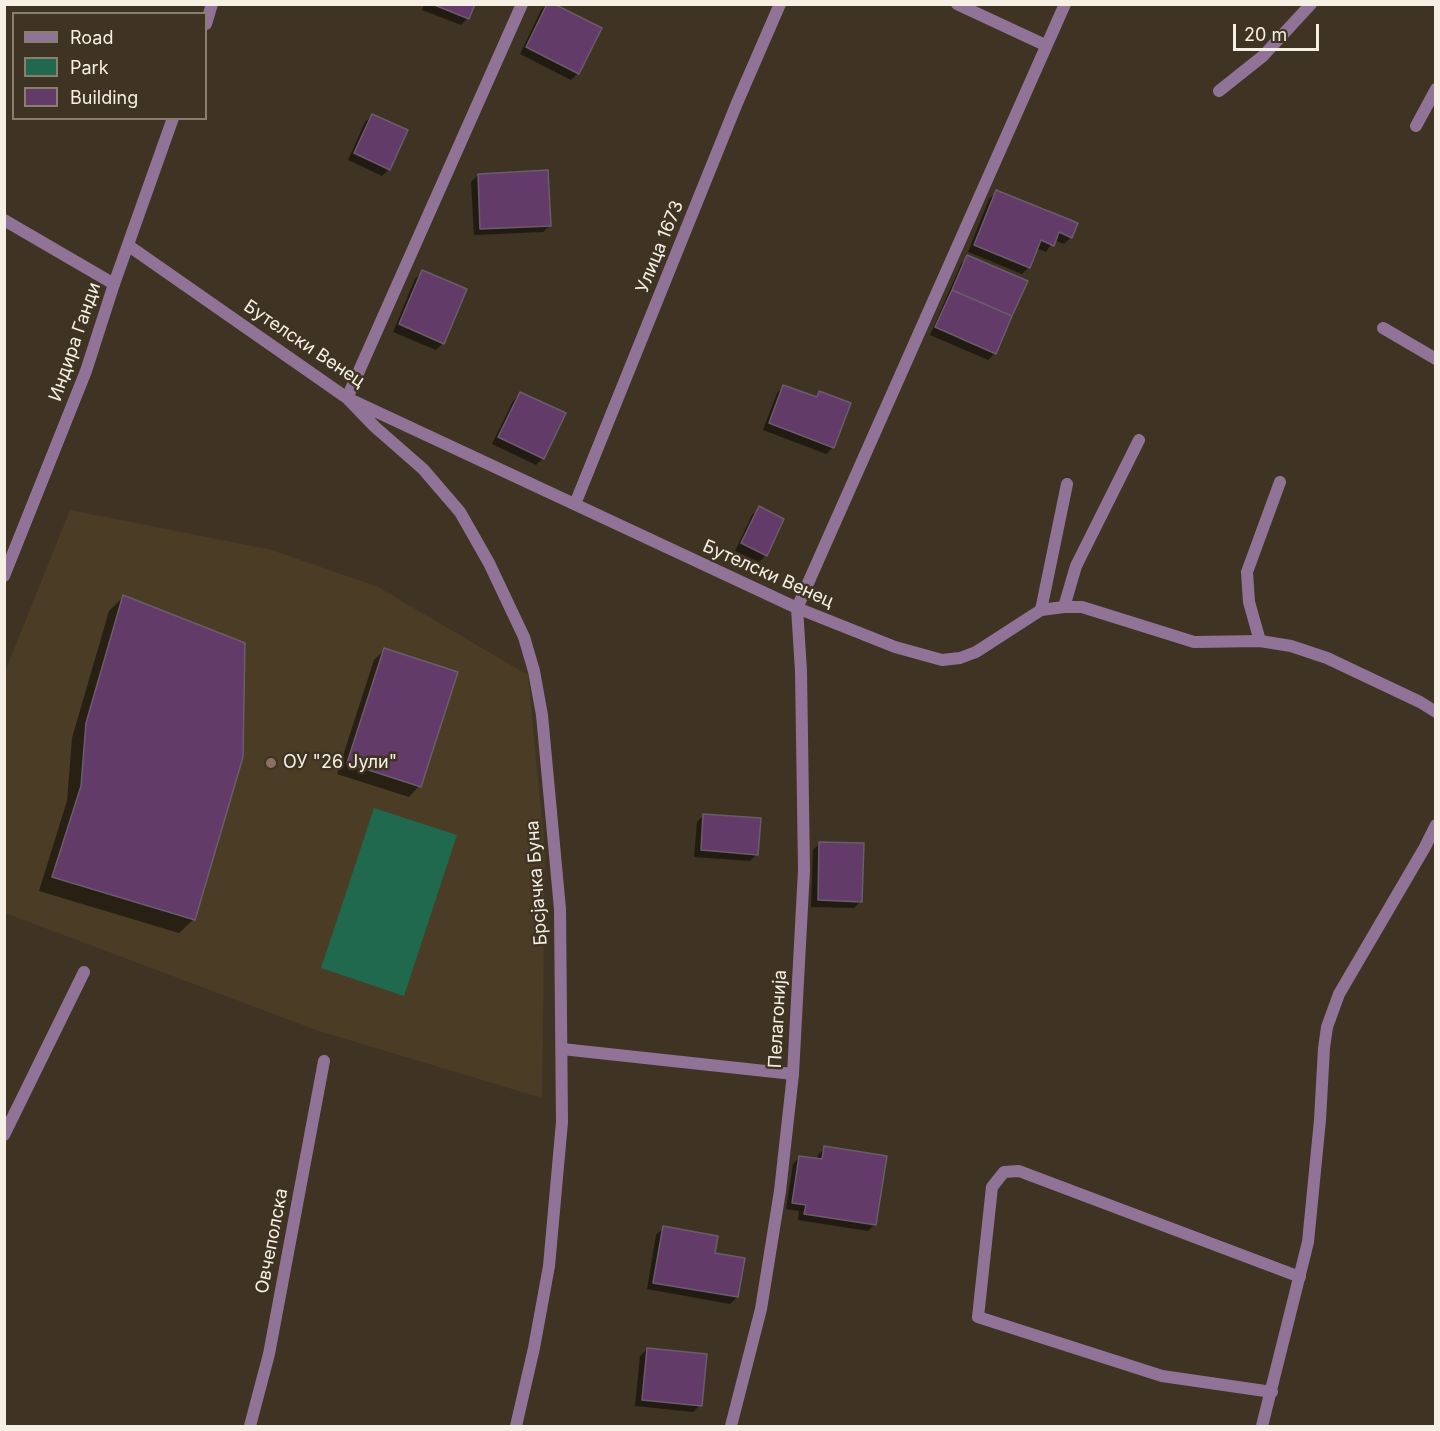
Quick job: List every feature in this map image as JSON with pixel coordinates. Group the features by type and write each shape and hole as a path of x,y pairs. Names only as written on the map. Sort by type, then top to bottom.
{"street":[{"path":"207,21 212,4"},
{"path":"347,398 522,4"},
{"name":"Улица 1673","path":"575,504 737,103 780,4"},
{"path":"957,4 1046,45"},
{"path":"797,608 1065,4"},
{"path":"1219,91 1263,56 1311,4"},
{"path":"1416,126 1436,89"},
{"name":"Индира Ганди","path":"4,576 86,371 114,284 172,120"},
{"path":"4,220 114,284"},
{"name":"Бутелски Венец","path":"129,246 347,398 797,608 895,647 942,660 960,658 976,652 1041,610 1064,606 1082,607 1194,642 1260,641 1291,646 1327,658 1420,702 1436,712"},
{"path":"1383,328 1436,359"},
{"name":"Брсјачка Буна","path":"347,398 375,427 423,468 460,512 489,563 524,637 534,671 543,726 560,909 562,1122 549,1266 534,1348 516,1426"},
{"path":"1064,606 1076,566 1139,440"},
{"path":"1260,641 1249,602 1247,572 1280,482"},
{"path":"1041,610 1067,484"},
{"name":"Пелагонија","path":"730,1426 761,1309 780,1191 793,1074 804,870 801,671 797,608"},
{"path":"1262,1426 1308,1242 1320,1120 1323,1048 1327,1027 1339,994 1436,825"},
{"path":"4,1135 84,972"},
{"path":"562,1049 793,1074"},
{"name":"Овчеполска","path":"250,1426 269,1354 324,1061"},
{"path":"1272,1392 1162,1376 978,1317 992,1186 1004,1172 1019,1171 1300,1277"}],"shaded area":[{"name":"ОУ \"26 Јули\"","path":"70,510 272,550 378,587 528,675 545,851 542,1098 319,1031 5,913 4,674"}],"green space":[{"path":"374,808 457,835 404,996 321,968"}],"building":[{"path":"432,4 475,4 469,19"},
{"path":"547,4 554,4 602,28 579,74 526,47"},
{"path":"372,114 408,130 390,170 354,153"},
{"path":"548,170 551,226 480,229 478,174"},
{"path":"996,190 1078,223 1072,238 1059,232 1054,246 1041,240 1030,268 974,245"},
{"path":"967,255 1028,281 1012,316 952,290"},
{"path":"422,270 467,289 444,344 399,324"},
{"path":"952,290 1012,316 996,354 935,327"},
{"path":"783,385 817,397 819,391 851,403 834,448 769,423"},
{"path":"520,392 566,413 544,459 498,437"},
{"path":"759,506 784,519 767,556 741,543"},
{"path":"123,595 245,643 243,757 195,920 52,877 81,786 86,723"},
{"path":"384,648 458,672 421,787 347,763"},
{"path":"703,814 761,818 758,855 701,850"},
{"path":"819,842 864,843 862,902 818,900"},
{"path":"824,1146 887,1156 876,1225 804,1214 806,1205 792,1203 799,1156 822,1159"},
{"path":"663,1226 718,1236 715,1253 745,1258 738,1297 653,1283"},
{"path":"647,1348 707,1354 702,1406 642,1400"}],"place":[{"name":"ОУ \"26 Јули\"","path":"271,763"}]}
